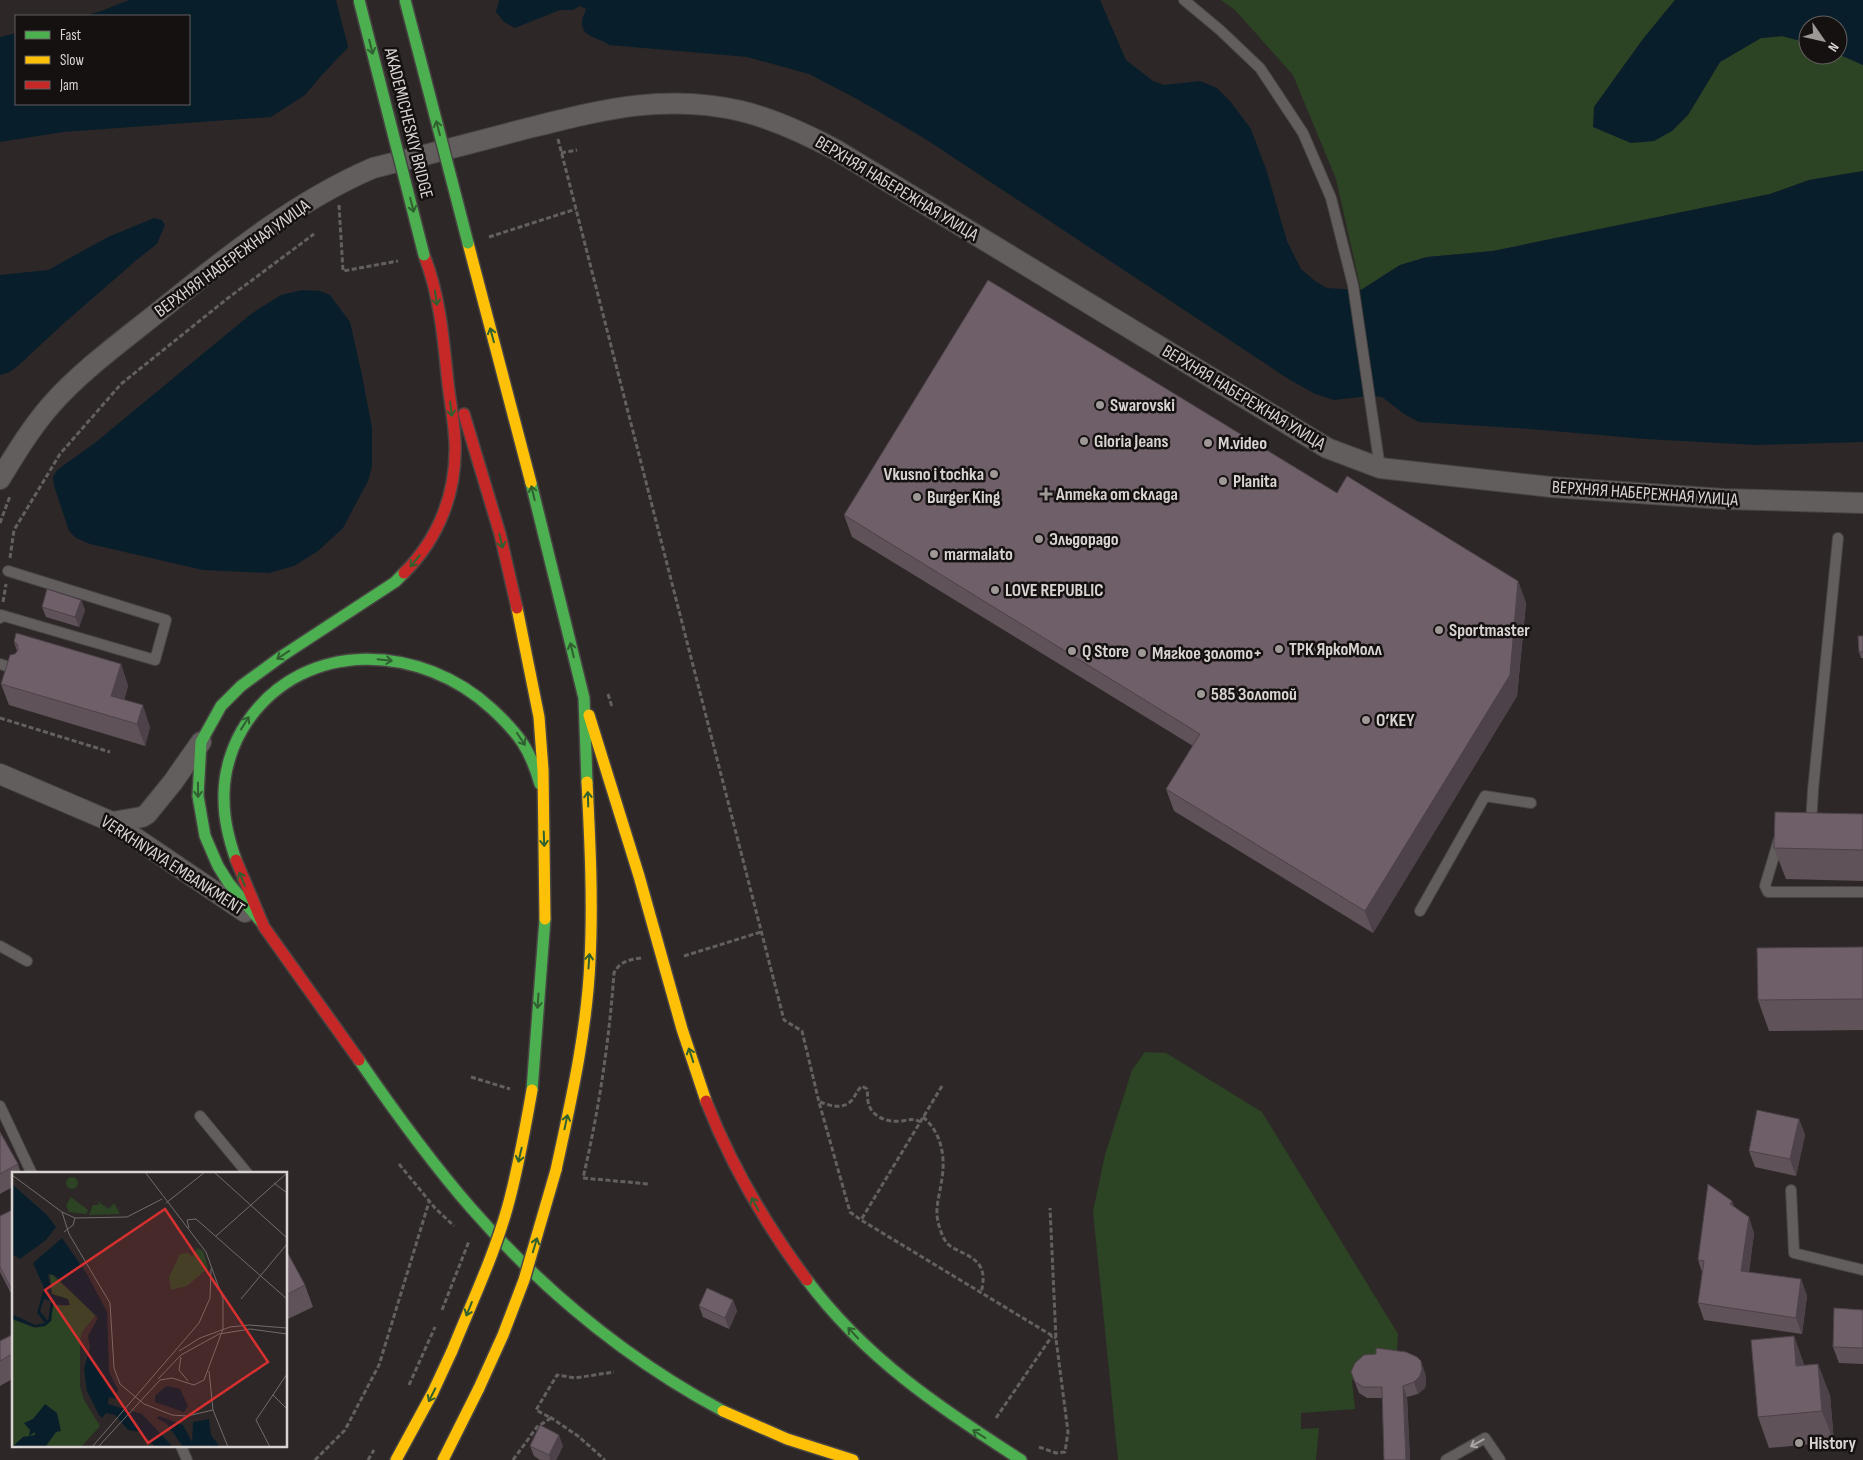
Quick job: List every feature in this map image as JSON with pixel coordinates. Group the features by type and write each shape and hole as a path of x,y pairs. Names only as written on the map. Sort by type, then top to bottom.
{"main road":[{"name":"AKADEMICHESKIY BRIDGE","path":"359,0 424,255 435,288 443,343"},
{"name":"AKADEMICHESKIY BRIDGE","path":"405,0 534,496 584,698"},
{"path":"443,343 455,451 452,482 442,519 420,556 395,582 282,656 241,686 221,706 201,742 198,796 205,836 218,866 228,882 262,923 407,1129 471,1208 527,1266 606,1337 642,1363 728,1415 776,1435 853,1460"},
{"path":"396,1460 434,1392 487,1265 507,1209 522,1150 532,1090 545,914 543,770 539,717 500,534 443,343"},
{"path":"262,923 235,862 229,842 225,821 226,769 233,746 243,725 259,703 288,678 328,663 366,658 412,664 445,676 472,691 491,706 516,732 529,752 542,790"},
{"path":"443,1460 503,1335 524,1280 556,1170 571,1100 583,1031 590,962 592,898 584,698"},
{"path":"584,698 698,1078 720,1132 756,1206 783,1249 809,1283 860,1340 906,1382 945,1412 1021,1460"}],"street":[{"name":"ВЕРХНЯЯ НАБЕРЕЖНАЯ УЛИЦА","path":"7,484 27,435 52,403 96,362 208,272 284,215 342,182 373,168 553,122 621,107 668,102 739,110 779,123 836,150 1327,448 1380,468 1591,490 1724,499 1863,503"},
{"path":"112,822 142,817 147,814 173,782 201,742"},
{"name":"VERKHNYAYA EMBANKMENT","path":"0,774 112,822 262,923"}],"lane":[{"path":"1184,0 1220,30 1260,68 1303,133 1331,198 1353,285 1377,437 1380,468"},
{"path":"1811,829 1813,790 1838,538"},
{"path":"1,617 155,660 166,620 8,571"},
{"path":"0,664 19,670"},
{"path":"1420,911 1484,796 1531,803"},
{"path":"1787,834 1780,836 1765,886 1768,892 1863,892"},
{"path":"0,946 27,962"},
{"path":"0,1106 31,1172"},
{"path":"200,1116 246,1172"},
{"path":"1791,1190 1794,1253 1863,1270"},
{"path":"1446,1460 1485,1438 1500,1460"},
{"path":"182,1448 187,1460"}],"path":[{"path":"553,122 784,1020 802,1031 819,1102 850,1212 1054,1337"},
{"path":"562,154 577,150"},
{"path":"339,197 343,271 398,261"},
{"path":"487,238 576,209"},
{"path":"1,617 14,530 60,454 121,384 228,298 314,234"},
{"path":"0,523 7,484"},
{"path":"0,718 110,752"},
{"path":"676,959 762,932"},
{"path":"648,956 624,961 616,968 614,973 603,1079 593,1138 583,1178 649,1184"},
{"path":"471,1077 510,1090"},
{"path":"819,1102 832,1107 843,1106 851,1101 862,1086 867,1089 868,1102 874,1114 890,1121 913,1118 921,1122"},
{"path":"861,1220 942,1086"},
{"path":"923,1117 937,1134 943,1154 942,1184 937,1203 939,1225 948,1244 978,1262 983,1271 984,1281 981,1293"},
{"path":"399,1164 430,1202 456,1228"},
{"path":"315,1460 345,1430 379,1365 430,1202"},
{"path":"1038,1446 1056,1453 1065,1452 1068,1432 1054,1337 1050,1208"},
{"path":"441,1312 469,1241 462,1234"},
{"path":"407,1390 438,1321"},
{"path":"991,1426 1054,1337"},
{"path":"605,1460 578,1436 536,1410 556,1375 575,1378 614,1372"},
{"path":"513,1460 537,1427 551,1418"},
{"path":"368,1460 379,1442"}],"green space":[{"path":"1221,0 1675,0 1643,39 1594,107 1688,115 1720,62 1761,38 1782,36 1798,40 1798,65 1848,65 1848,58 1863,65 1863,171 1809,180 1770,194 1493,251 1427,257 1400,265 1361,290 1336,179 1293,75 1235,10"},
{"path":"1145,1052 1166,1053 1262,1112 1398,1334 1397,1350 1363,1363 1352,1381 1355,1409 1301,1413 1301,1429 1319,1428 1316,1460 1118,1460 1093,1211 1105,1155 1132,1070"}],"water":[{"path":"129,0 393,0 305,95 271,117 63,132 0,142 0,37 15,33 15,105 190,105 190,15 87,15"},
{"path":"499,0 1100,0 1126,60 1153,81 1164,85 1200,81 1217,88 1230,101 1251,129 1267,172 1287,241 1301,269 1327,288 1361,290 1400,265 1427,257 1493,251 1770,194 1809,180 1863,171 1863,442 1756,445 1645,439 1419,422 1404,414 1382,397 1369,396 1334,400 1315,394 1290,380 927,140 857,99 809,74 747,57 609,45 585,31 582,19 586,9 580,6 573,10 560,10 515,28 504,22 496,12"},
{"path":"1675,0 1863,0 1863,65 1848,58 1848,15 1798,15 1798,40 1782,36 1761,38 1720,62 1688,115 1672,131 1654,141 1631,143 1593,127 1594,107 1643,39"},
{"path":"154,218 162,220 165,225 157,244 63,324 18,366 8,373 0,375 0,275 48,270 108,237"},
{"path":"302,290 320,291 330,295 350,322 372,428 372,467 368,481 343,528 318,551 294,566 269,573 203,570 90,544 76,538 69,531 54,486 53,477 57,470 96,442 251,314 281,295"}],"pier":[{"path":"336,0 396,0 349,50"}],"building":[{"name":"ТРК ЯркоМолл","path":"988,280 1337,493 1347,476 1518,581 1510,675 1365,911 1166,789 1200,734 844,515"},
{"path":"47,589 81,600 75,617 42,607"},
{"path":"16,633 121,664 111,696 143,705 137,724 1,684 10,655 15,654 18,650 17,644 14,642"},
{"path":"1858,636 1863,636 1863,652 1859,652"},
{"path":"1775,812 1863,814 1863,850 1774,848"},
{"path":"1863,947 1863,999 1758,1000 1757,948"},
{"path":"1757,1110 1799,1119 1790,1159 1749,1151"},
{"path":"0,1132 18,1164 0,1174"},
{"path":"1708,1184 1732,1201 1730,1204 1749,1217 1741,1271 1801,1279 1796,1318 1698,1303 1704,1261 1698,1260"},
{"path":"12,1210 12,1290 0,1267 0,1216"},
{"path":"288,1254 305,1285 288,1294"},
{"path":"707,1288 733,1300 725,1318 699,1306"},
{"path":"1834,1308 1863,1310 1863,1348 1833,1347"},
{"path":"12,1335 12,1354 0,1361 0,1341"},
{"path":"1794,1336 1796,1366 1818,1364 1822,1411 1758,1417 1751,1340"},
{"path":"1376,1348 1406,1352 1421,1361 1422,1369 1420,1376 1414,1382 1403,1386 1406,1460 1384,1460 1382,1387 1363,1387 1355,1382 1351,1372 1355,1363 1364,1355 1376,1354"},
{"path":"540,1425 559,1435 549,1455 530,1446"}],"traffic: fast":[{"path":"359,0 424,255"},
{"path":"405,0 468,243"},
{"path":"531,483 584,698 587,782"},
{"path":"262,923 228,882 218,866 205,836 198,796 201,742 221,706 241,686 282,656 395,582 404,573"},
{"path":"236,860 227,830 224,790 227,769 237,740 247,722 271,694 300,675 332,663 365,659 399,662 432,672 464,687 492,709 516,734 528,751 540,784"},
{"path":"532,1090 545,919"},
{"path":"359,1060 441,1172 471,1208 527,1267 557,1295 620,1346 687,1391 723,1411"},
{"path":"807,1280 854,1334 905,1380 1021,1460"}],"traffic: slow":[{"path":"468,243 531,483"},
{"path":"517,608 539,717 543,770 545,919"},
{"path":"589,715 639,876 682,1029 706,1101"},
{"path":"556,1170 578,1066 586,1013 591,938 587,782"},
{"path":"452,1351 488,1263 507,1209 518,1165 532,1090"},
{"path":"479,1388 503,1335 524,1280 556,1170"},
{"path":"396,1460 433,1392 452,1351"},
{"path":"443,1460 479,1388"},
{"path":"723,1411 787,1439 853,1460"}],"traffic: jam":[{"path":"404,573 427,545 436,529 449,496 455,461 455,442 442,329 437,299 424,255"},
{"path":"464,414 500,534 517,608"},
{"path":"236,860 264,927 359,1060"},
{"path":"706,1101 750,1194 777,1238 807,1280"}],"place":[{"name":"Swarovski","path":"1100,405"},
{"name":"Gloria Jeans","path":"1084,441"},
{"name":"M.video","path":"1208,443"},
{"name":"Vkusno i tochka","path":"994,474"},
{"name":"Planita","path":"1223,481"},
{"name":"Аптека от склада","path":"1046,494"},
{"name":"Burger King","path":"917,497"},
{"name":"Эльдорадо","path":"1039,539"},
{"name":"marmalato","path":"934,554"},
{"name":"LOVE REPUBLIC","path":"995,590"},
{"name":"Sportmaster","path":"1439,630"},
{"name":"ТРК ЯркоМолл","path":"1279,649"},
{"name":"Q Store","path":"1072,651"},
{"name":"Мягкое золото+","path":"1142,653"},
{"name":"585 Золотой","path":"1201,694"},
{"name":"O’KEY","path":"1366,720"},
{"name":"History","path":"1799,1443"}]}
